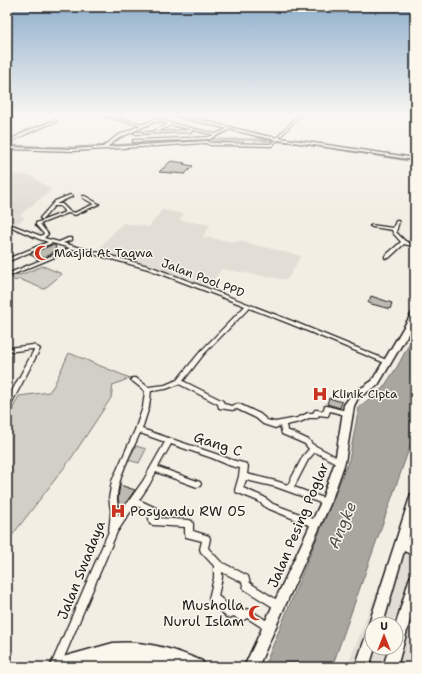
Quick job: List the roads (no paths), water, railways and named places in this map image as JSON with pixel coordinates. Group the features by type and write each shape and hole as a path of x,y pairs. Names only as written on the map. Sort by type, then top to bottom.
{"highway":[{"path":"59,667 85,659 121,651 161,655 180,660 196,667"},
{"path":"90,667 126,659 146,660 179,667"}],"street":[{"path":"7,148 65,150 116,146"},
{"path":"323,146 415,159"},
{"path":"42,218 56,202 71,196"},
{"path":"41,238 46,234 37,224 68,212 75,213 96,204 84,197"},
{"path":"54,205 61,205 68,212"},
{"path":"397,222 394,229 395,234 402,242 415,246"},
{"name":"Jalan Pool PPD","path":"7,223 41,238 150,268 387,362"},
{"path":"372,226 394,229"},
{"path":"60,243 70,239"},
{"path":"7,261 53,241"},
{"path":"387,257 402,242"},
{"path":"7,276 74,248"},
{"path":"134,380 148,390 150,388 171,385 179,382 202,353 248,306"},
{"name":"Jalan Pesing Poglar","path":"251,667 326,502 340,462 349,405 355,396 375,383 415,315"},
{"path":"7,350 37,348 9,398 7,406"},
{"path":"179,382 221,402 221,406 232,408 236,405 258,416 265,422 275,425 283,425 307,415 315,416 317,412 326,414 327,408 348,414"},
{"name":"Jalan Swadaya","path":"55,667 113,531 115,511 113,498 116,481 138,430 146,407 148,390"},
{"path":"283,425 284,432 307,442 314,448 340,462"},
{"name":"Gang C","path":"138,430 214,456 231,464 244,466 243,476 290,489 326,502"},
{"path":"113,531 155,469 169,441"},
{"path":"290,489 305,458 314,448"},
{"path":"155,469 197,484"},
{"path":"243,476 239,490 261,499 270,506 316,524"},
{"path":"378,616 415,498"},
{"path":"133,501 153,510 153,521 190,524 188,533 206,539 204,549 218,565 245,579 248,586 278,606"},
{"path":"402,540 406,545 415,550"},
{"path":"218,565 218,578 213,598 220,602 229,614 235,610 242,616 247,614 270,627"},
{"path":"404,619 415,580"},
{"path":"362,667 366,656"},
{"path":"390,667 393,656"}],"water":[{"path":"7,146 55,146 120,146 69,149"},
{"path":"317,146 415,160 415,162"},
{"name":"Angke","path":"415,333 415,432 332,667 264,667 349,460 359,407 383,388 397,367"}],"place":[{"name":"Masjid At Taqwa","path":"42,253"},
{"name":"Klinik Cipta","path":"320,394"},
{"name":"Posyandu RW 05","path":"118,511"},
{"name":"Musholla Nurul Islam","path":"256,613"}]}
